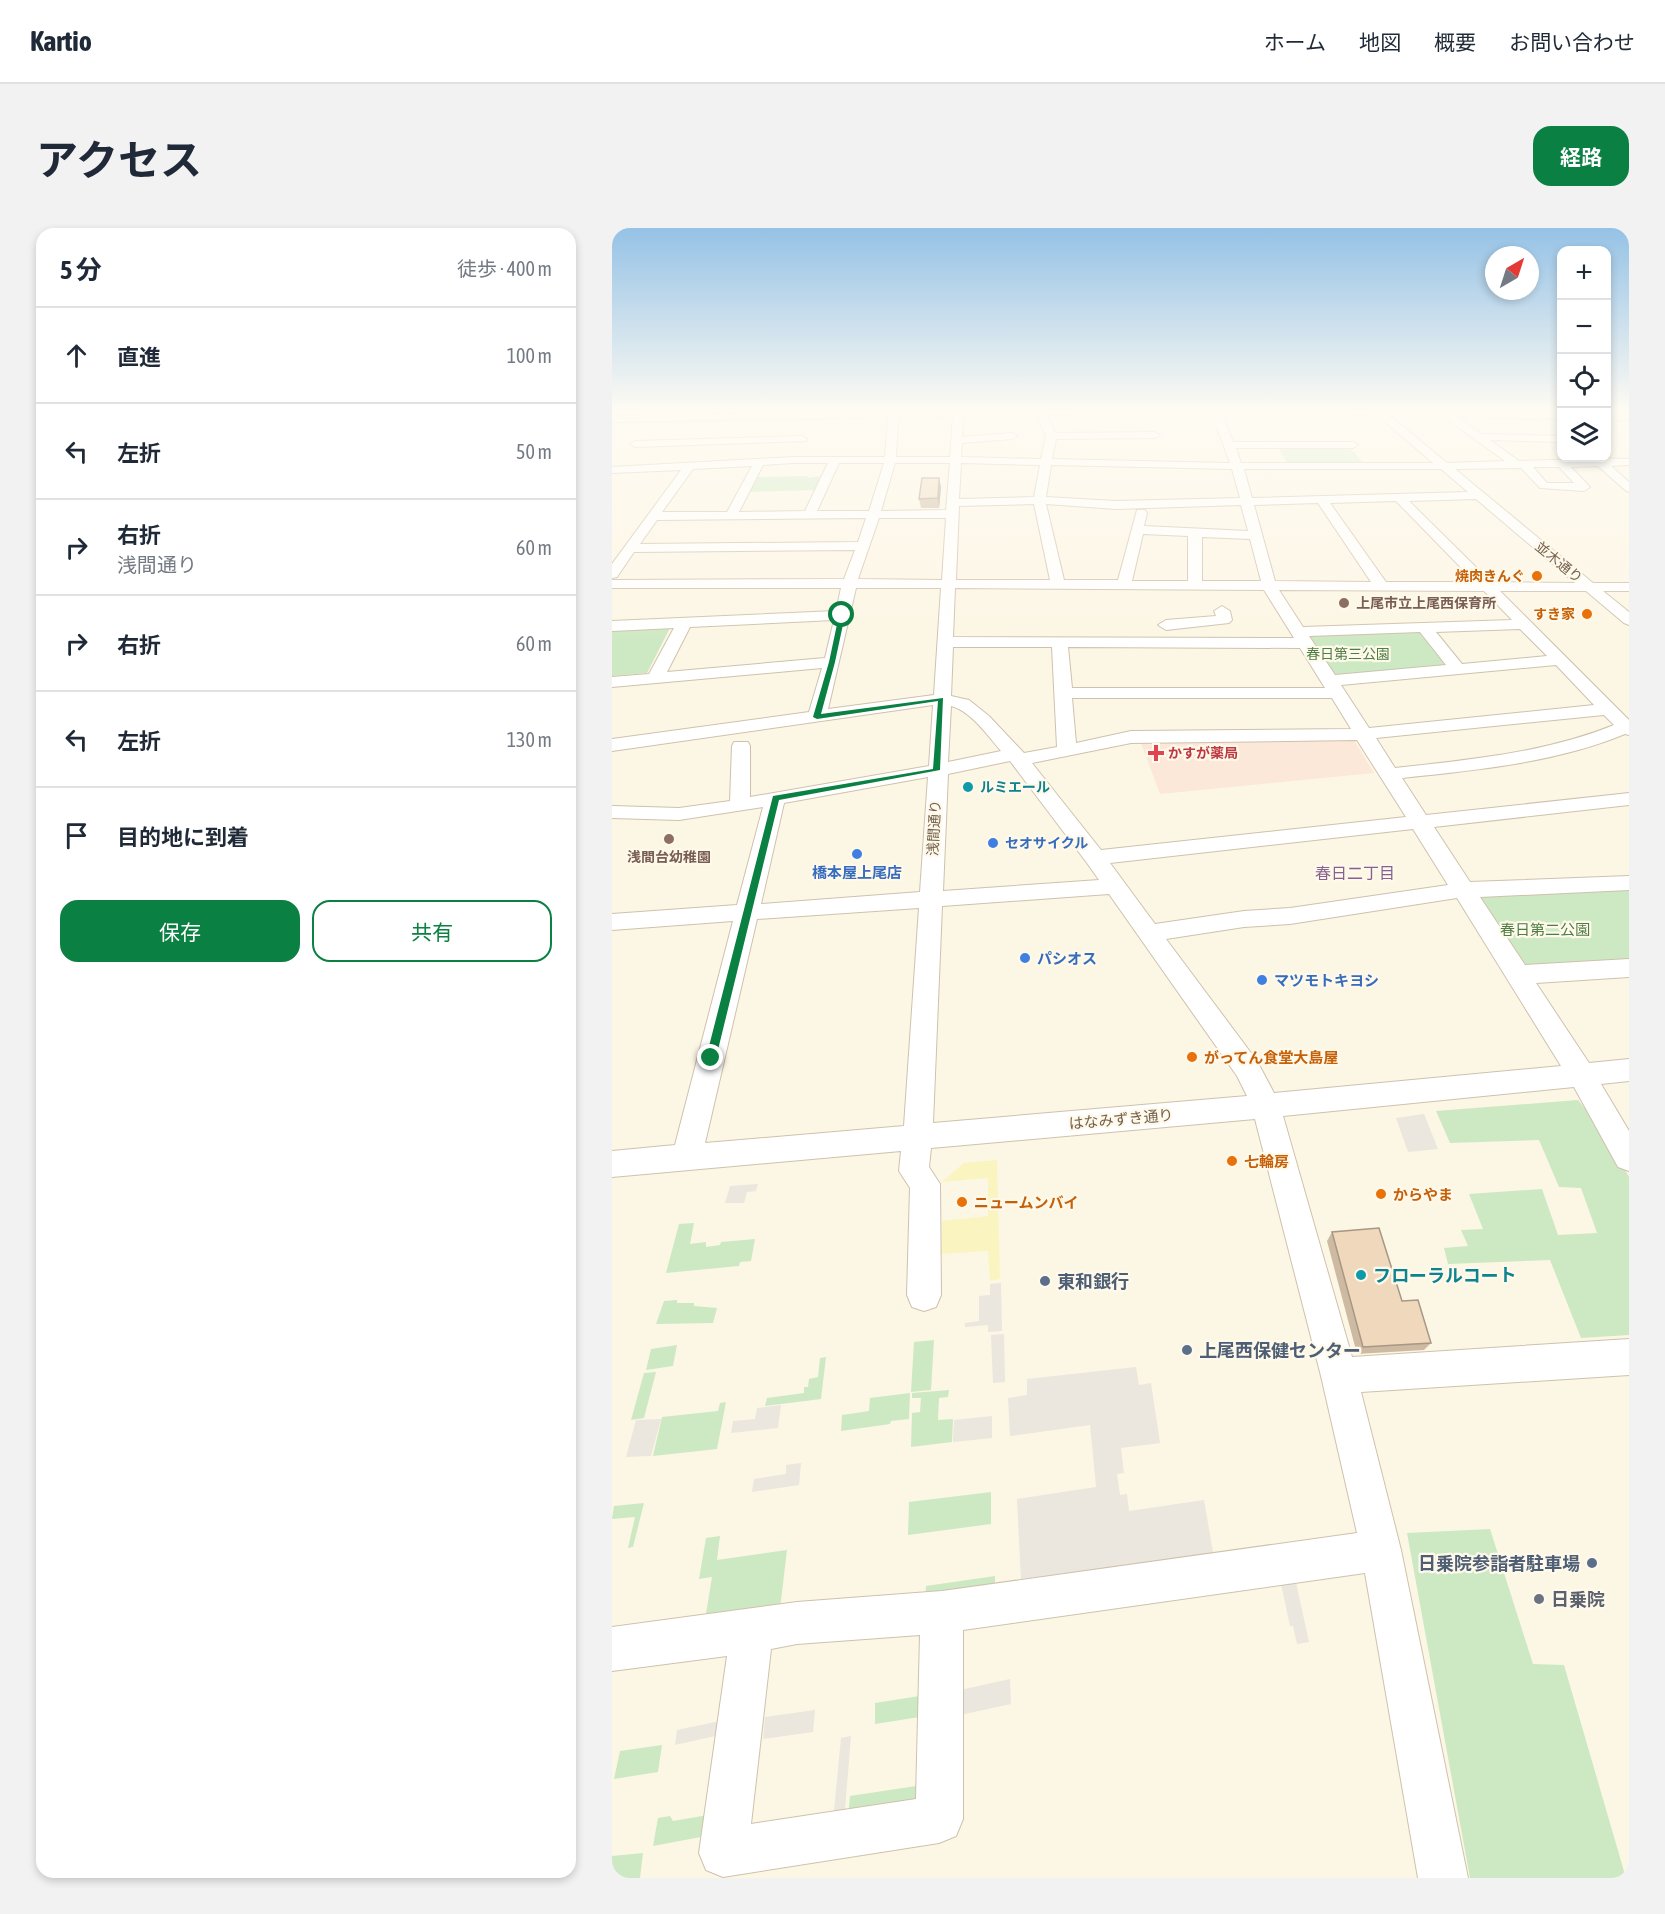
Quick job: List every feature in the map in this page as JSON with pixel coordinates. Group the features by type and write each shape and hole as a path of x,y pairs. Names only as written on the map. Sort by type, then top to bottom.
{"street":[{"path":"612,574 673,488"},
{"path":"731,516 746,488"},
{"path":"809,515 822,488"},
{"path":"817,717 850,582 883,488"},
{"path":"652,516 873,515 951,488"},
{"name":"浅間通り","path":"924,1295 925,1184 914,1171 918,1136 948,583 957,488"},
{"path":"965,488 995,495 1039,500 1102,499 1143,504 1479,495"},
{"path":"1039,488 1039,500 1058,585"},
{"path":"1243,488 1270,588 1581,1074 1629,1158"},
{"name":"並木通り","path":"1471,488 1629,620"},
{"path":"1389,774 1473,765 1585,744 1628,727 1607,709 1400,498"},
{"path":"1322,500 1382,587"},
{"path":"1124,585 1143,504"},
{"path":"1137,530 1256,535"},
{"path":"1195,532 1195,586"},
{"path":"630,548 861,546"},
{"path":"612,584 850,582 1124,585 1164,596 1195,586 1270,588 1629,587"},
{"path":"1164,596 1167,642"},
{"path":"1166,625 1224,620 1222,610"},
{"path":"612,626 842,615"},
{"path":"656,678 684,623"},
{"path":"945,642 1167,642 1302,637 1424,627 1523,624"},
{"path":"1424,627 1458,669"},
{"path":"1060,642 1067,750"},
{"path":"1063,693 1333,687 1458,669 1559,660"},
{"path":"612,682 832,662"},
{"path":"612,745 941,699 963,704 983,720 1017,757 1116,886 1247,1069 1266,1106 1339,1377 1382,1550 1443,1878"},
{"path":"612,812 679,814 1067,750 1131,737 1363,734 1607,709"},
{"path":"740,804 741,746"},
{"path":"635,813 650,792"},
{"path":"687,1157 775,798"},
{"path":"1095,858 1629,799"},
{"path":"1150,933 1245,919 1290,916 1463,890 1629,883"},
{"path":"615,928 747,912 1116,886"},
{"path":"1517,975 1629,968"},
{"name":"はなみずき通り","path":"612,1164 1266,1106 1629,1070"},
{"path":"1339,1377 1629,1357"},
{"path":"612,1649 797,1623 942,1612 1382,1550"},
{"path":"752,1631 723,1853 939,1819 942,1612"}],"shaded area":[{"path":"1348,738 1354,740 1374,773 1160,794 1141,743"},
{"path":"1424,1114 1438,1149 1408,1152 1396,1118"},
{"path":"758,1184 756,1191 747,1192 744,1203 725,1203 730,1186"},
{"path":"1001,1283 1002,1331 988,1332 988,1325 965,1327 965,1323 979,1321 979,1296 990,1295 990,1284"},
{"path":"1004,1334 1005,1382 993,1383 991,1335"},
{"path":"1136,1367 1139,1385 1151,1383 1160,1443 1121,1448 1124,1473 1117,1474 1120,1495 1127,1494 1129,1511 1204,1500 1214,1558 1037,1585 1037,1577 1021,1579 1017,1499 1096,1487 1090,1425 1010,1436 1008,1398 1027,1395 1027,1379"},
{"path":"781,1405 778,1428 731,1433 733,1421 755,1419 757,1408"},
{"path":"992,1416 992,1438 953,1442 954,1420"},
{"path":"661,1419 651,1456 626,1457 636,1420"},
{"path":"801,1463 799,1485 752,1492 754,1479 786,1474 786,1465"},
{"path":"1295,1578 1309,1642 1297,1644 1293,1626 1290,1626 1280,1579"},
{"path":"1010,1679 1011,1704 960,1715 960,1690"},
{"path":"815,1710 813,1732 763,1739 765,1717"},
{"path":"725,1720 724,1734 675,1745 677,1730"},
{"path":"851,1736 844,1821 833,1822 841,1738"}],"green space":[{"path":"750,488 816,488 815,490 748,492"},
{"path":"671,626 647,673 612,676 612,628"},
{"name":"春日第三公園","path":"1419,631 1450,667 1335,676 1308,634"},
{"name":"春日第二公園","path":"1629,889 1629,961 1523,968 1477,895"},
{"path":"1578,1100 1603,1130 1629,1177 1629,1335 1581,1338 1550,1260 1448,1264 1444,1248 1468,1246 1461,1230 1483,1229 1469,1194 1542,1189 1558,1235 1597,1233 1581,1188 1559,1187 1539,1140 1450,1143 1436,1111"},
{"path":"694,1223 690,1244 706,1242 706,1247 720,1245 721,1242 755,1239 751,1261 740,1262 739,1266 666,1273 679,1224"},
{"path":"677,1300 677,1303 694,1303 694,1306 717,1308 713,1323 656,1324 664,1301"},
{"path":"934,1340 931,1390 911,1392 914,1342"},
{"path":"677,1345 673,1366 646,1370 651,1349"},
{"path":"826,1357 821,1399 765,1406 767,1398 804,1393 804,1387 808,1387 809,1379 818,1377 820,1358"},
{"path":"656,1372 644,1418 631,1420 644,1373"},
{"path":"949,1390 948,1397 939,1398 938,1420 953,1419 952,1442 911,1447 912,1413 920,1412 921,1398 912,1398 912,1393"},
{"path":"910,1393 909,1419 841,1431 842,1415 869,1411 870,1398"},
{"path":"726,1402 717,1449 653,1456 662,1417 718,1411 720,1403"},
{"path":"991,1492 991,1524 908,1535 909,1502"},
{"path":"644,1503 633,1547 628,1548 635,1517 612,1519 614,1506"},
{"path":"1490,1529 1533,1664 1564,1665 1626,1878 1470,1878 1407,1533"},
{"path":"720,1536 717,1560 787,1550 780,1609 705,1620 712,1577 699,1579 706,1538"},
{"path":"995,1576 995,1592 925,1602 926,1586"},
{"path":"926,1695 926,1716 875,1724 875,1703"},
{"path":"662,1745 658,1772 614,1779 620,1751"},
{"path":"929,1760 915,1809 848,1819 850,1796 916,1786 918,1763"},
{"path":"708,1815 706,1836 653,1846 658,1818 670,1816 673,1821"},
{"path":"643,1853 640,1878 612,1878 612,1856"}],"sand":[{"path":"997,1160 1000,1279 990,1281 988,1251 941,1254 942,1221 988,1216 988,1178 942,1182 964,1163"}],"building":[{"path":"921,488 938,488 938,498 919,499"},
{"name":"フローラルコート","path":"1379,1228 1402,1301 1418,1300 1431,1343 1363,1347 1332,1232"}],"place":[{"name":"焼肉きんぐ","path":"1537,576"},
{"name":"上尾市立上尾西保育所","path":"1344,603"},
{"name":"すき家","path":"1587,614"},
{"name":"かすが薬局","path":"1156,753"},
{"name":"ルミエール","path":"968,787"},
{"name":"浅間台幼稚園","path":"669,839"},
{"name":"セオサイクル","path":"993,843"},
{"name":"橋本屋上尾店","path":"857,854"},
{"name":"パシオス","path":"1025,958"},
{"name":"マツモトキヨシ","path":"1262,980"},
{"name":"がってん食堂大島屋","path":"1192,1057"},
{"name":"七輪房","path":"1232,1161"},
{"name":"からやま","path":"1381,1194"},
{"name":"ニュームンバイ","path":"962,1202"},
{"name":"フローラルコート","path":"1361,1275"},
{"name":"東和銀行","path":"1045,1281"},
{"name":"上尾西保健センター","path":"1187,1350"},
{"name":"日乗院参詣者駐車場","path":"1592,1563"},
{"name":"日乗院","path":"1539,1599"}],"district":[{"name":"春日二丁目","path":"1355,873"}],"route":[{"path":"711,1058 775,798 937,770 941,699 817,717 842,615"}]}
